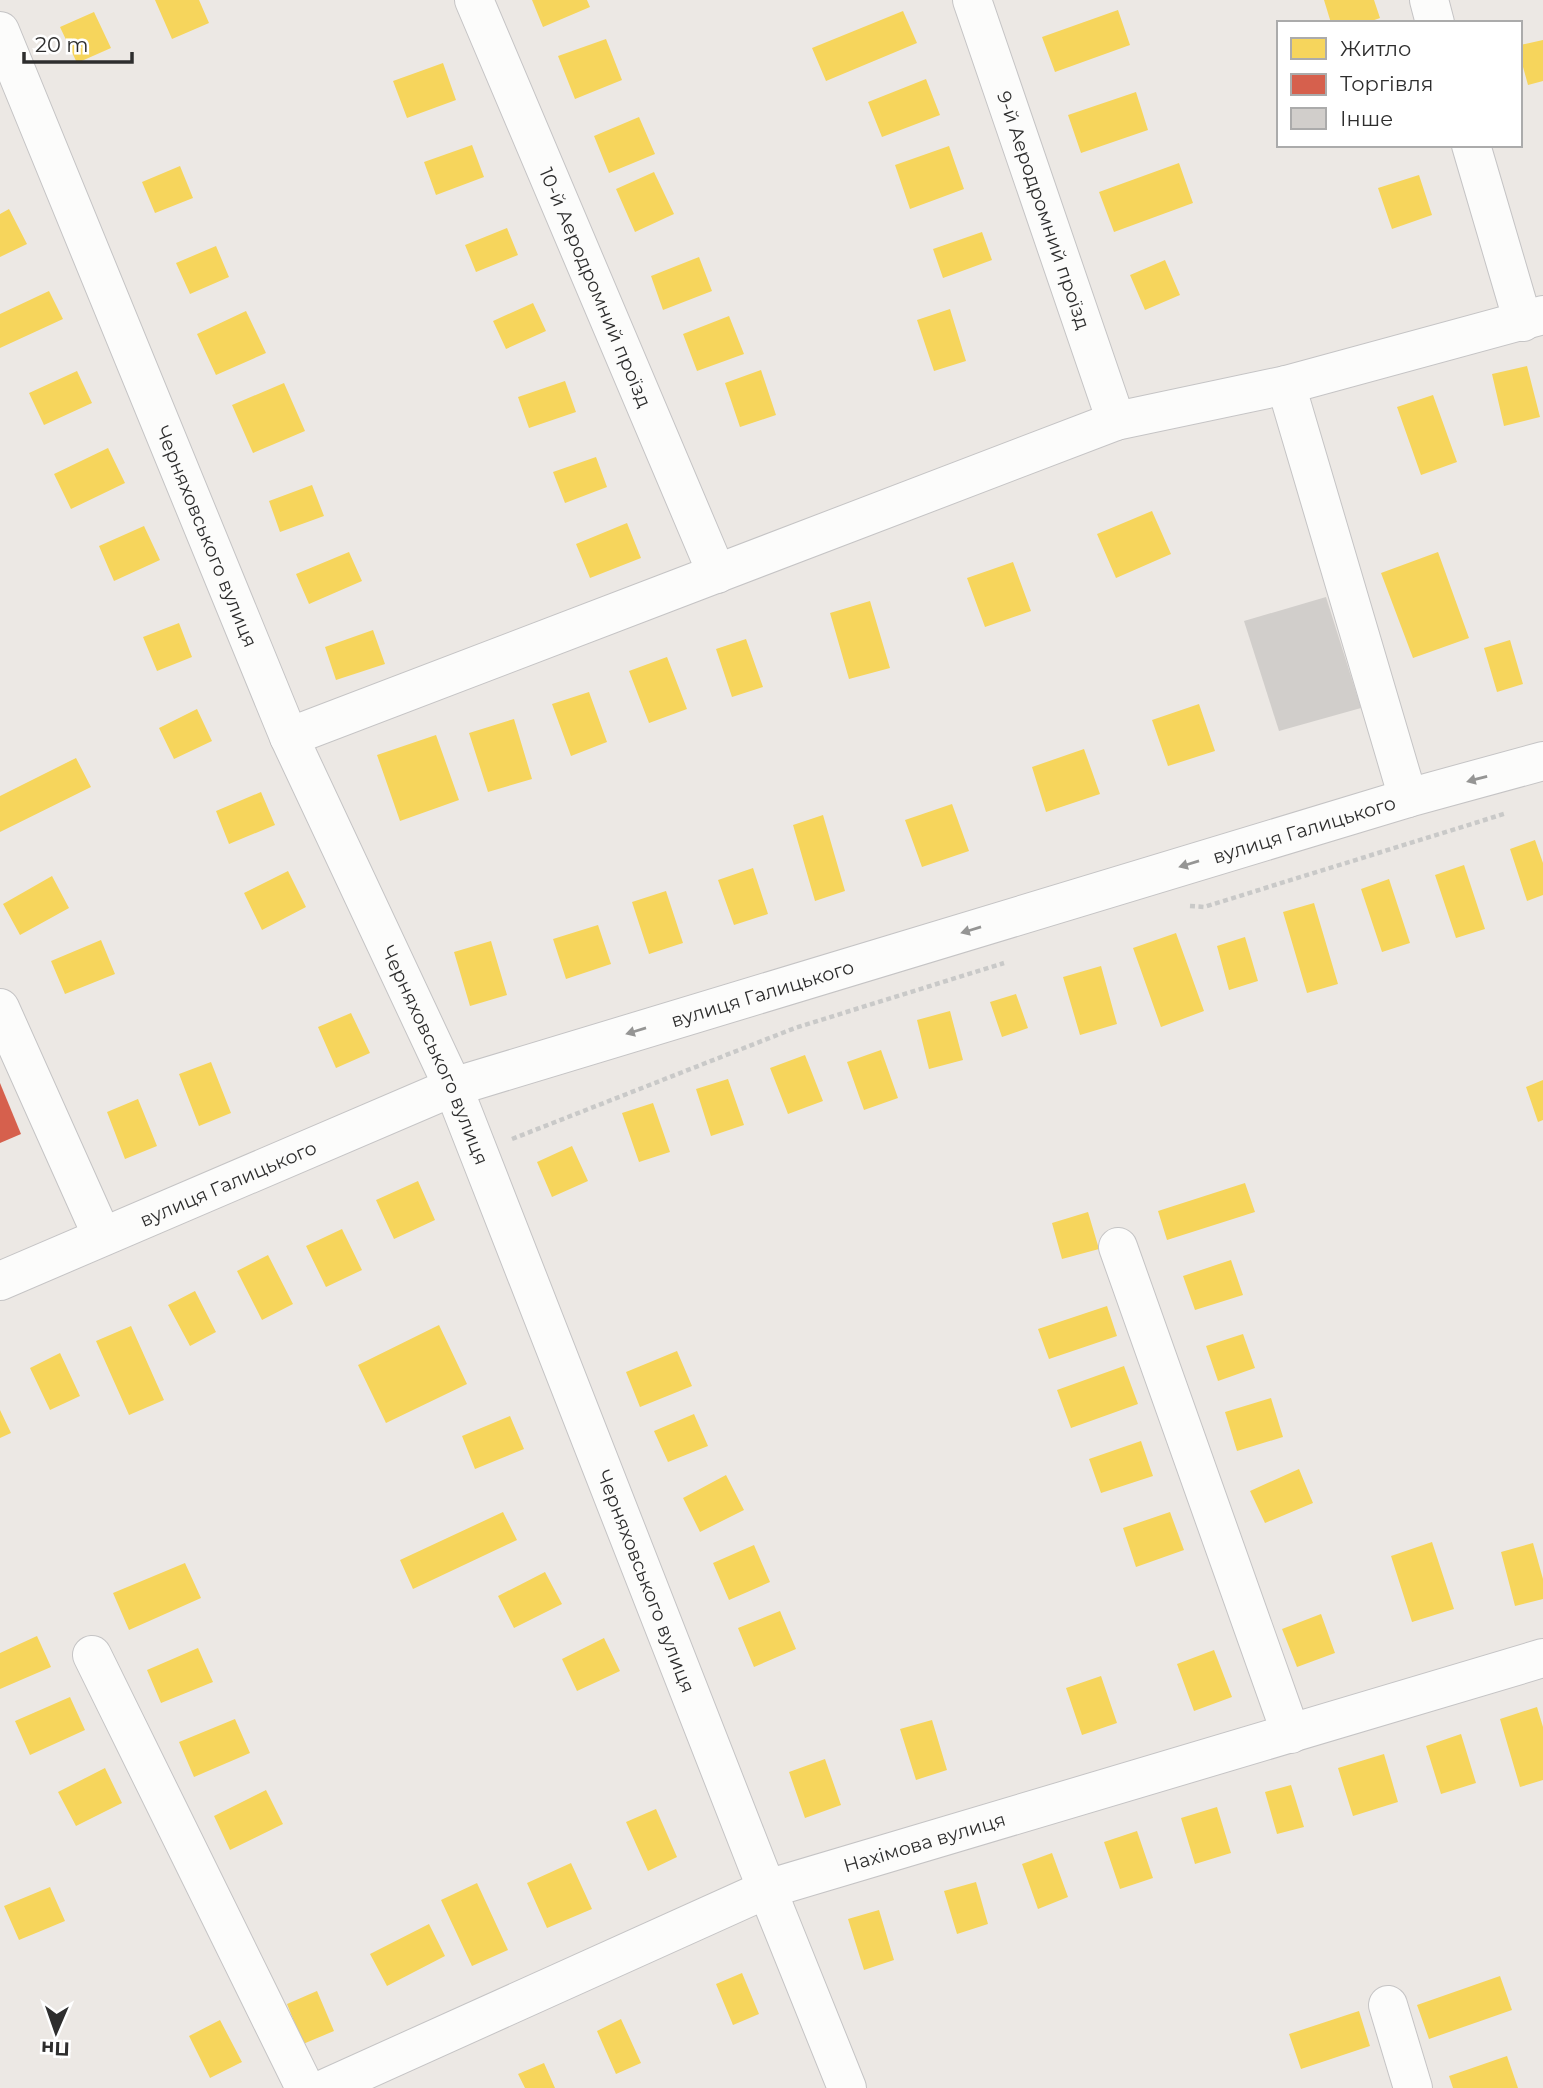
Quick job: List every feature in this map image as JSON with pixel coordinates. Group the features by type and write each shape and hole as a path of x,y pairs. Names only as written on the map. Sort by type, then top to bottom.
{"street":[{"name":"10-й Аеродромний проїзд","path":"474,0 717,574"},
{"name":"9-й Аеродромний проїзд","path":"972,0 1116,421"},
{"path":"1429,0 1434,21"},
{"name":"Черняховського вулиця","path":"0,31 289,737 453,1087 847,2088"},
{"path":"289,737 1116,421 1286,385 1533,319 1472,147"},
{"path":"1286,385 1408,798"},
{"name":"вулиця Галицького","path":"0,1281 453,1087 1408,798 1543,761"},
{"path":"0,1008 102,1236"},
{"path":"1118,1247 1291,1734"},
{"path":"92,1655 305,2088"},
{"name":"Нахімова вулиця","path":"326,2088 767,1889 1543,1658"},
{"path":"1388,2005 1413,2088"}],"path":[{"path":"1189,906 1204,907 1517,810"},
{"path":"478,1152 795,1028 1007,962"}],"building: Житло":[{"path":"155,0 199,0 209,23 172,39"},
{"path":"532,0 587,0 590,7 543,27"},
{"path":"1324,0 1374,0 1380,18 1372,21 1330,21"},
{"path":"1118,10 1130,45 1055,72 1042,37"},
{"path":"903,11 917,43 826,81 812,48"},
{"path":"94,12 111,48 77,63 60,27"},
{"path":"606,39 622,80 575,99 558,56"},
{"path":"1543,40 1543,81 1528,85 1522,63 1522,45"},
{"path":"443,63 456,100 407,118 393,81"},
{"path":"926,79 940,115 882,137 868,102"},
{"path":"1136,92 1148,130 1081,153 1068,115"},
{"path":"639,117 655,154 609,173 594,136"},
{"path":"472,145 484,177 436,195 424,162"},
{"path":"949,146 964,189 910,209 895,165"},
{"path":"1179,163 1193,203 1114,232 1099,192"},
{"path":"180,166 193,198 155,213 142,182"},
{"path":"654,172 674,214 635,232 616,189"},
{"path":"1419,175 1432,215 1392,229 1378,188"},
{"path":"9,209 27,244 0,257 0,214"},
{"path":"507,228 518,255 476,272 465,245"},
{"path":"982,232 992,260 943,278 933,249"},
{"path":"216,246 229,277 190,294 176,263"},
{"path":"699,257 712,291 663,310 651,276"},
{"path":"1165,260 1180,295 1145,310 1130,275"},
{"path":"49,291 63,319 0,348 0,314"},
{"path":"533,303 546,331 506,349 493,321"},
{"path":"950,309 966,361 934,371 917,320"},
{"path":"246,311 266,353 216,375 197,334"},
{"path":"729,316 744,354 697,371 683,334"},
{"path":"1527,366 1540,417 1504,426 1492,374"},
{"path":"761,370 776,415 740,427 725,383"},
{"path":"77,371 92,403 44,425 29,393"},
{"path":"565,381 576,412 529,428 518,397"},
{"path":"284,383 305,431 253,453 232,405"},
{"path":"1433,395 1457,462 1421,475 1397,407"},
{"path":"108,448 125,483 71,509 54,474"},
{"path":"596,457 607,487 565,503 553,472"},
{"path":"312,485 324,516 280,532 269,501"},
{"path":"1152,511 1171,554 1116,578 1097,534"},
{"path":"627,523 641,558 590,578 576,544"},
{"path":"144,526 160,560 114,581 99,546"},
{"path":"349,552 362,581 309,604 296,574"},
{"path":"1438,552 1469,638 1413,658 1381,573"},
{"path":"1013,562 1031,611 985,627 967,578"},
{"path":"870,601 890,668 849,679 830,613"},
{"path":"179,623 192,657 157,671 143,637"},
{"path":"373,630 385,664 336,680 325,647"},
{"path":"746,639 763,687 732,697 716,649"},
{"path":"1510,640 1523,684 1497,692 1484,648"},
{"path":"667,657 687,709 649,723 629,671"},
{"path":"589,692 607,742 571,756 552,704"},
{"path":"1199,704 1215,751 1168,766 1152,720"},
{"path":"197,709 212,741 174,759 159,728"},
{"path":"514,719 532,779 488,792 469,733"},
{"path":"436,735 459,800 400,821 377,755"},
{"path":"1084,749 1100,794 1046,812 1032,767"},
{"path":"76,758 91,787 0,832 0,796"},
{"path":"261,792 275,825 229,844 216,811"},
{"path":"952,804 969,851 922,867 905,820"},
{"path":"823,815 845,891 815,901 793,825"},
{"path":"1535,840 1543,863 1543,895 1527,901 1510,849"},
{"path":"1464,865 1485,929 1456,938 1435,875"},
{"path":"753,868 768,914 734,925 718,880"},
{"path":"288,871 306,907 262,930 244,893"},
{"path":"52,876 69,908 20,935 3,904"},
{"path":"1389,879 1410,943 1382,952 1361,889"},
{"path":"666,891 683,943 649,954 632,902"},
{"path":"1314,903 1338,984 1307,993 1283,912"},
{"path":"598,925 611,964 566,979 553,939"},
{"path":"1176,933 1204,1011 1161,1027 1133,948"},
{"path":"1245,937 1258,981 1229,990 1217,946"},
{"path":"101,940 115,974 65,994 51,961"},
{"path":"491,941 507,995 470,1006 454,952"},
{"path":"1101,966 1117,1024 1080,1035 1063,977"},
{"path":"1016,994 1028,1028 1002,1037 990,1002"},
{"path":"950,1011 963,1060 929,1069 917,1020"},
{"path":"351,1013 370,1053 336,1068 318,1027"},
{"path":"881,1050 898,1098 864,1110 847,1062"},
{"path":"805,1055 823,1101 788,1114 770,1068"},
{"path":"211,1062 231,1113 199,1126 179,1074"},
{"path":"728,1079 744,1125 711,1136 696,1089"},
{"path":"1543,1080 1543,1120 1538,1122 1526,1087"},
{"path":"138,1099 157,1146 125,1159 107,1112"},
{"path":"653,1103 670,1152 639,1162 622,1113"},
{"path":"572,1146 588,1181 552,1197 537,1162"},
{"path":"418,1181 435,1220 394,1239 376,1200"},
{"path":"1245,1183 1255,1212 1167,1240 1158,1211"},
{"path":"1088,1212 1099,1249 1062,1259 1052,1223"},
{"path":"342,1229 362,1270 326,1287 306,1246"},
{"path":"268,1255 293,1304 262,1320 237,1271"},
{"path":"1231,1260 1243,1295 1195,1310 1183,1276"},
{"path":"195,1291 216,1332 190,1346 168,1305"},
{"path":"1107,1306 1117,1336 1049,1359 1038,1329"},
{"path":"439,1325 467,1384 386,1423 358,1365"},
{"path":"131,1326 164,1400 129,1415 96,1341"},
{"path":"1243,1334 1255,1368 1218,1381 1206,1346"},
{"path":"677,1351 692,1386 640,1407 626,1372"},
{"path":"60,1353 80,1396 50,1410 30,1368"},
{"path":"1124,1366 1138,1404 1071,1428 1057,1390"},
{"path":"1271,1398 1283,1437 1237,1451 1225,1412"},
{"path":"0,1410 11,1433 0,1438"},
{"path":"694,1414 708,1446 668,1462 654,1431"},
{"path":"510,1416 524,1449 475,1469 462,1436"},
{"path":"1141,1441 1153,1476 1101,1493 1089,1459"},
{"path":"1299,1469 1313,1503 1265,1523 1250,1491"},
{"path":"726,1475 744,1510 700,1532 683,1498"},
{"path":"503,1512 517,1540 413,1589 400,1560"},
{"path":"1170,1512 1184,1550 1136,1567 1123,1528"},
{"path":"1432,1542 1454,1609 1412,1622 1391,1556"},
{"path":"1533,1543 1543,1579 1543,1599 1515,1606 1501,1552"},
{"path":"754,1545 770,1582 729,1600 713,1563"},
{"path":"185,1563 201,1598 129,1630 113,1593"},
{"path":"545,1572 562,1604 514,1628 498,1596"},
{"path":"780,1611 796,1649 754,1667 738,1628"},
{"path":"1321,1614 1335,1653 1297,1667 1282,1629"},
{"path":"37,1636 51,1667 0,1689 0,1653"},
{"path":"604,1638 620,1671 577,1691 562,1659"},
{"path":"198,1648 213,1682 161,1703 147,1670"},
{"path":"1214,1650 1232,1697 1194,1711 1177,1664"},
{"path":"1101,1676 1117,1723 1082,1735 1066,1688"},
{"path":"70,1697 85,1730 30,1755 15,1721"},
{"path":"1537,1707 1543,1727 1543,1780 1520,1787 1500,1719"},
{"path":"235,1719 250,1753 194,1777 179,1742"},
{"path":"932,1720 947,1770 916,1780 900,1729"},
{"path":"1461,1734 1476,1783 1441,1794 1426,1746"},
{"path":"1384,1754 1398,1802 1353,1816 1338,1768"},
{"path":"825,1759 841,1805 805,1818 789,1772"},
{"path":"105,1768 122,1803 76,1826 58,1792"},
{"path":"1291,1785 1304,1827 1277,1834 1265,1792"},
{"path":"266,1790 283,1824 230,1850 214,1816"},
{"path":"1217,1807 1231,1853 1195,1864 1181,1818"},
{"path":"656,1809 677,1857 648,1871 626,1822"},
{"path":"1137,1831 1153,1878 1120,1889 1104,1842"},
{"path":"1052,1853 1068,1897 1038,1909 1022,1864"},
{"path":"571,1863 592,1909 547,1928 527,1883"},
{"path":"976,1882 988,1924 957,1934 944,1891"},
{"path":"477,1883 508,1950 472,1966 441,1900"},
{"path":"50,1887 65,1921 19,1940 4,1906"},
{"path":"879,1910 894,1960 864,1970 848,1919"},
{"path":"429,1924 445,1956 387,1986 370,1954"},
{"path":"742,1973 759,2014 733,2025 716,1984"},
{"path":"1500,1976 1512,2010 1429,2039 1417,2005"},
{"path":"317,1991 334,2031 303,2044 287,2004"},
{"path":"1359,2011 1370,2046 1301,2069 1289,2034"},
{"path":"621,2019 641,2063 616,2074 597,2031"},
{"path":"220,2020 242,2062 210,2078 189,2036"},
{"path":"1507,2056 1518,2088 1453,2088 1449,2076"},
{"path":"544,2063 555,2088 525,2088 518,2074"}],"building: Торгівля":[{"path":"0,1083 21,1134 0,1143"}],"building: Інше":[{"path":"1326,597 1361,708 1279,731 1244,621"}]}
